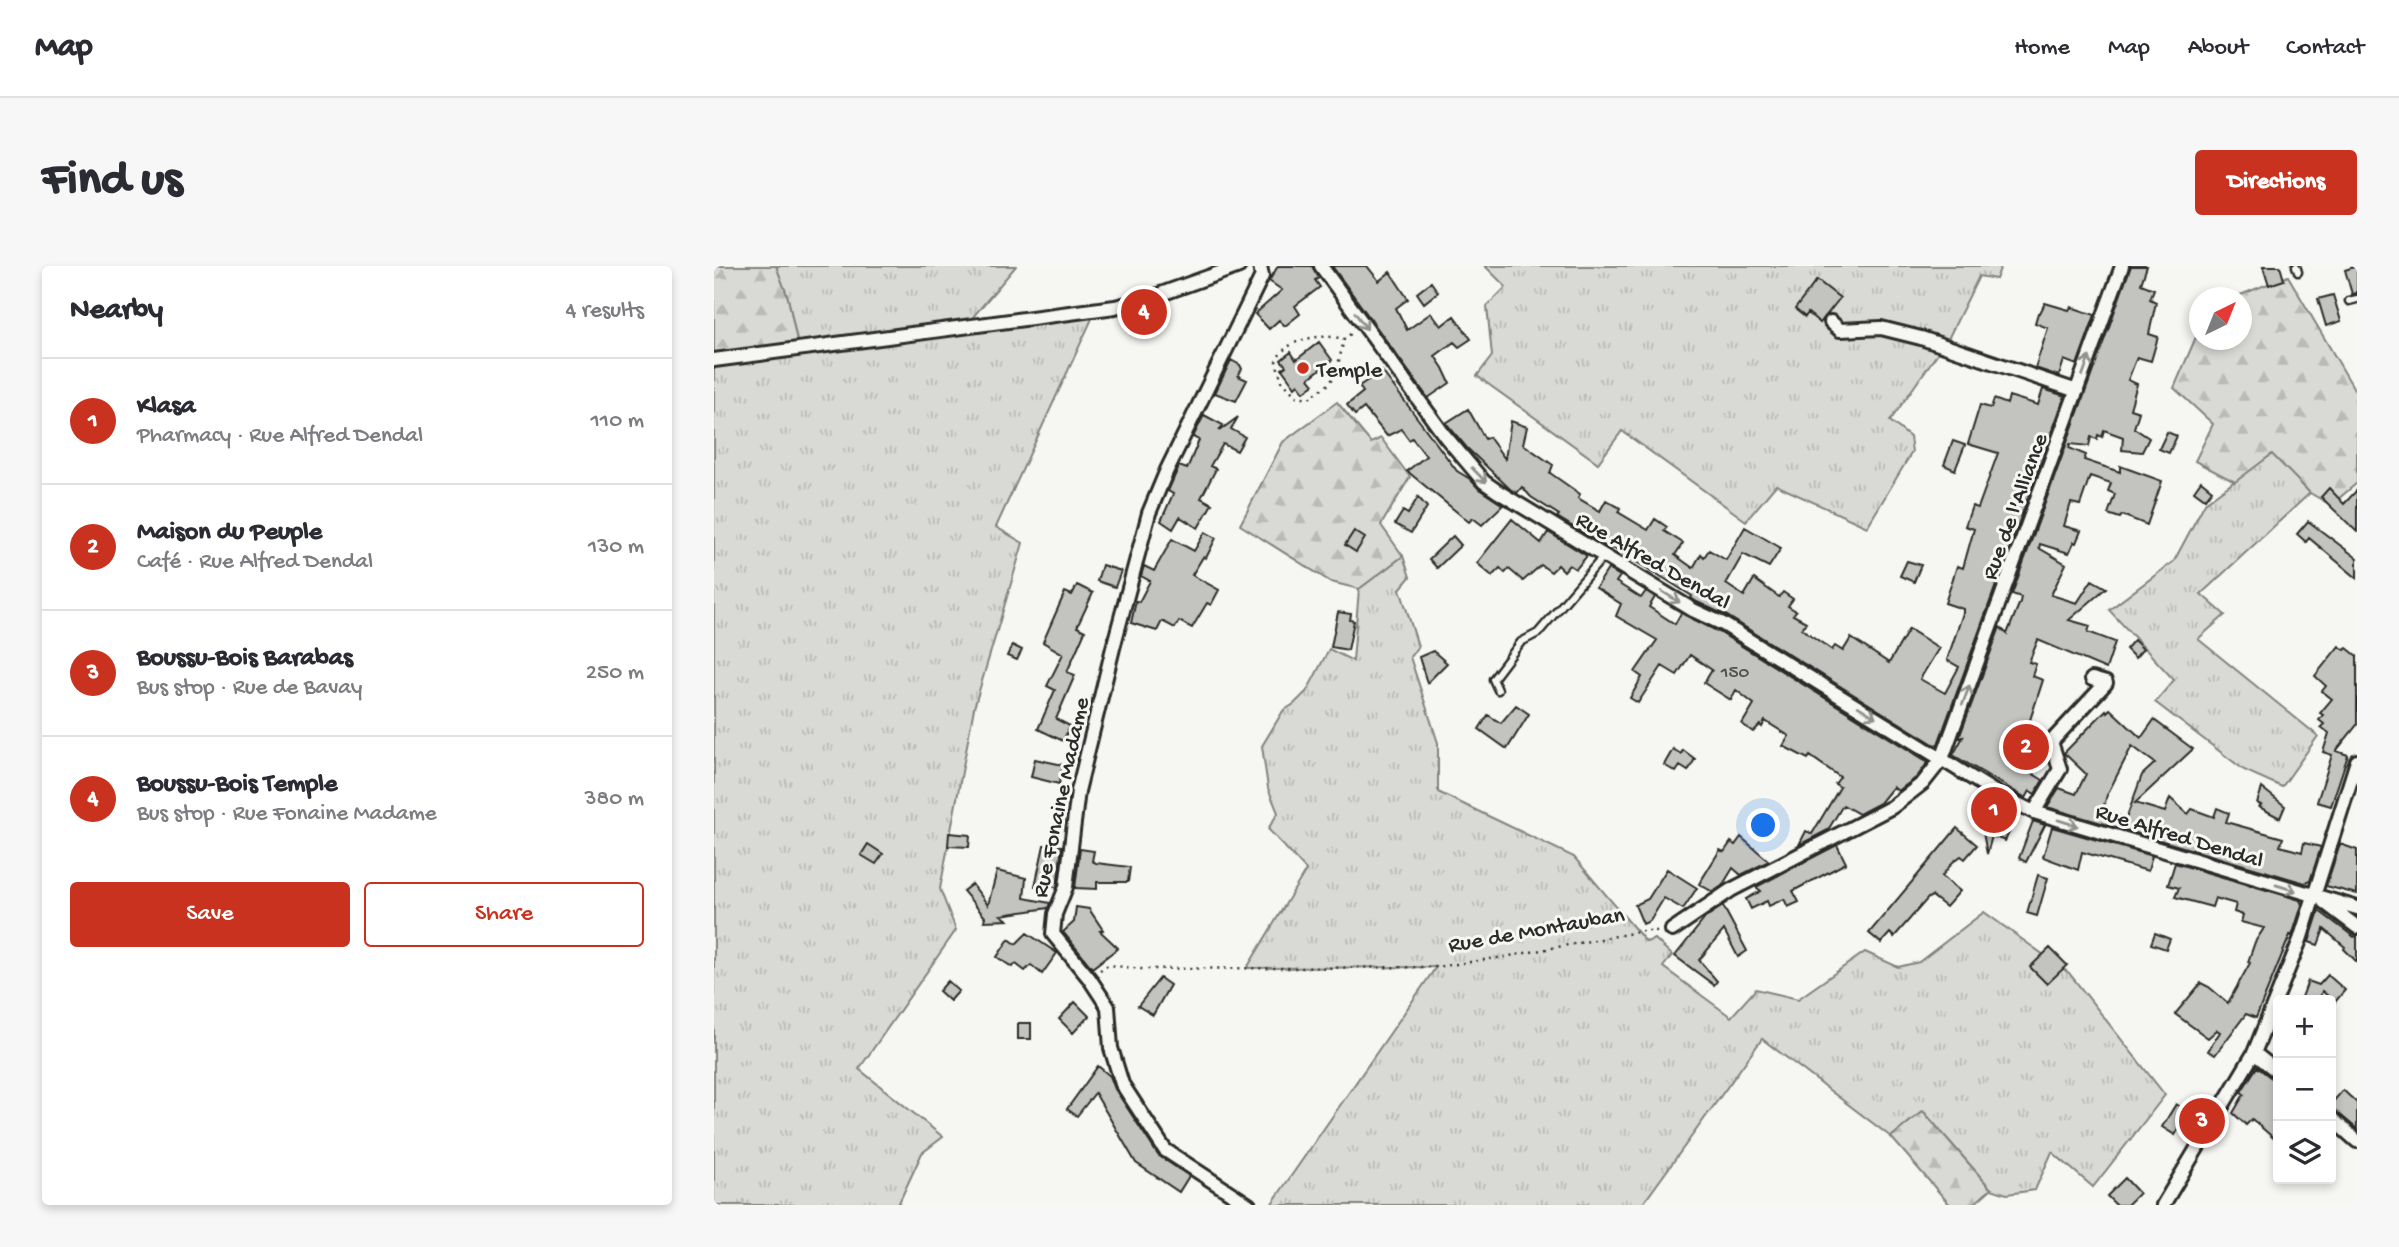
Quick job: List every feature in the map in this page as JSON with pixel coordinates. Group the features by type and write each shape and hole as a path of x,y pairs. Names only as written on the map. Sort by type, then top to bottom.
{"street":[{"path":"714,360 1115,307 1147,299 1239,266"},
{"name":"Rue Fonaine Madame","path":"1249,1205 1165,1150 1122,1084 1111,1048 1108,1007 1089,978 1053,934 1055,914 1066,887 1078,791 1149,513 1167,470 1262,276 1260,266"},
{"name":"Rue Alfred Dendal","path":"1321,266 1445,436 1484,482 1693,610 1770,652 1998,794 2034,812 2357,908"},
{"name":"Rue de l'Alliance","path":"1942,759 2122,266"},
{"path":"1831,322 1840,330 1881,328 1921,338 2077,391"},
{"path":"2034,812 2060,769 2051,742 2106,683 2092,679"},
{"path":"1672,930 1731,890 1892,807 1923,783 1942,759"},
{"path":"2163,1205 2253,1053 2300,940 2357,761"},
{"path":"2315,897 2357,927"},
{"path":"2253,1053 2273,1068"},
{"path":"2334,1121 2357,1141"}],"lane":[{"path":"1498,690 1493,679 1521,642 1538,633 1604,556"}],"path":[{"path":"1344,339 1323,335 1304,340 1284,350 1276,362 1282,381 1296,396 1303,399 1317,394 1336,374 1344,339 1364,324"},
{"name":"Rue de Montauban","path":"1089,978 1108,965 1141,969 1436,967 1643,931 1672,930"}],"green space":[{"path":"714,266 776,266 788,298 798,346 714,356"},
{"path":"776,266 1016,266 967,324 1096,310 996,527 1023,543 974,708 940,889 956,930 859,1069 943,1137 922,1153 898,1205 714,1205 714,356 798,346 788,298"},
{"path":"1485,266 2001,266 1996,279 1979,276 1949,337 1890,421 1910,437 1912,452 1867,527 1776,485 1746,521 1622,431 1598,463 1477,376 1492,356 1487,306 1506,287"},
{"path":"2288,276 2357,394 2357,483 2331,505 2310,493 2272,454 2235,482 2195,461 2213,424 2174,388 2190,350 2252,350 2252,290"},
{"path":"1337,402 1371,443 1381,438 1410,477 1381,525 1403,556 1359,589 1331,582 1240,525 1283,442"},
{"path":"2272,454 2310,493 2201,594 2225,615 2198,639 2318,736 2282,787 2244,770 2155,702 2174,680 2109,610 2174,561 2205,503"},
{"path":"1403,556 1410,577 1400,589 1418,646 1410,657 1438,743 1438,792 1574,857 1646,942 1655,939 1672,955 1663,967 1731,1017 1756,989 1798,999 1865,952 1898,967 1919,962 1984,912 2069,973 2165,1095 2093,1187 2052,1152 2035,1190 2007,1194 1991,1189 1923,1111 1891,1137 1762,1039 1642,1205 1271,1205 1436,967 1247,968 1306,870 1268,829 1278,813 1268,788 1262,746 1283,711 1307,691 1329,649 1353,661 1359,589"},
{"path":"1923,1111 1991,1189 1973,1205 1950,1205 1891,1137"}],"building":[{"path":"1278,266 1312,266 1319,278 1315,280 1320,287 1295,306 1300,314 1285,326 1279,320 1269,329 1255,314 1282,290 1269,281"},
{"path":"1332,266 1367,266 1379,281 1390,272 1408,299 1396,308 1407,330 1431,313 1441,326 1454,316 1471,339 1459,347 1454,342 1435,356 1450,383 1428,398"},
{"path":"2131,266 2147,266 2141,284 2154,289 2150,299 2156,302 2149,334 2158,337 2151,361 2137,357 2128,380 2137,384 2130,409 2139,412 2134,428 2149,438 2142,452 2122,450 2123,437 2104,430 2102,437 2091,437 2089,446 2070,444 2069,448 2086,455 2084,460 2120,472 2120,466 2162,481 2147,525 2122,515 2120,518 2108,514 2115,494 2108,491 2111,483 2090,476 2080,505 2071,503 2064,526 2081,531 2069,553 2040,544 2039,548 2066,564 2051,595 2077,603 2092,580 2106,588 2069,620 2090,626 2088,632 2115,642 2106,669 2038,640 2029,662 2036,664 2032,676 2043,680 2019,754 2024,759 2020,766 2043,780 2035,794 2030,791 2026,798 1953,755 1963,737 1959,738 2000,627 2007,634 2020,602 2021,597 2012,594"},
{"path":"2263,266 2280,266 2284,280 2269,285"},
{"path":"2357,266 2357,293 2352,294 2345,270"},
{"path":"1817,280 1840,298 1820,323 1808,313 1805,317 1795,309"},
{"path":"1431,282 1438,292 1424,303 1417,293"},
{"path":"2333,295 2341,321 2326,326 2318,299"},
{"path":"2045,303 2069,310 2071,307 2095,315 2077,365 2064,360 2059,376 2035,368 2048,328 2035,323"},
{"name":"Temple","path":"1319,342 1332,360 1309,378 1314,384 1304,392 1298,384 1295,387 1282,369 1286,366 1281,360 1291,352 1296,360"},
{"path":"1231,360 1242,369 1238,376 1247,380 1236,401 1215,393"},
{"path":"1382,371 1457,471 1503,505 1482,525 1473,518 1469,522 1407,471 1426,456 1412,438 1409,440 1401,429 1387,436 1364,408 1355,415 1347,405 1363,392 1359,386"},
{"path":"2043,389 2065,396 1938,744 1935,745 1727,616 1697,602 1665,579 1617,554 1619,550 1606,547 1557,517 1559,515 1531,497 1522,487 1517,493 1510,489 1467,448 1446,423 1468,409 1485,439 1489,437 1505,459 1511,421 1527,427 1523,444 1553,465 1550,473 1580,494 1578,498 1600,511 1606,500 1620,508 1618,512 1648,530 1655,519 1667,527 1664,531 1683,543 1675,555 1693,568 1701,554 1704,557 1709,550 1726,560 1745,527 1781,548 1769,567 1743,554 1726,584 1744,596 1754,579 1779,597 1783,592 1793,599 1788,606 1796,611 1793,615 1806,622 1802,629 1832,650 1835,646 1843,651 1851,638 1889,663 1909,629 1939,648 1920,679 1945,693 1959,667 1947,660 1963,609 1945,603 1957,566 1963,568 1974,529 1965,526 1972,506 1978,508 1998,453 1968,444 1980,405 1991,408 1994,399 2007,404 2009,396 2038,405"},
{"path":"1204,415 1223,425 1219,431 1238,417 1231,429 1245,437 1237,451 1223,444 1210,466 1216,469 1201,498 1212,504 1198,528 1180,517 1173,529 1161,521 1173,494 1168,491 1179,466 1187,469 1199,440 1193,437"},
{"path":"2167,432 2177,436 2169,453 2159,449"},
{"path":"1953,441 1965,445 1955,470 1944,465"},
{"path":"2201,481 2212,490 2205,499 2194,491"},
{"path":"2329,488 2344,504 2357,490 2357,532 2321,497"},
{"path":"1418,497 1427,507 1411,533 1395,524 1403,511 1408,514"},
{"path":"1512,519 1541,543 1548,532 1587,556 1576,569 1569,565 1564,571 1558,565 1551,572 1541,565 1523,581 1509,569 1505,573 1500,568 1492,576 1477,563"},
{"path":"2308,521 2357,558 2357,578 2309,538 2306,542 2297,534"},
{"path":"1354,531 1365,538 1356,552 1345,545"},
{"path":"1205,532 1216,538 1206,558 1203,557 1192,575 1219,590 1211,605 1207,603 1192,628 1179,621 1175,628 1162,621 1157,631 1131,623 1136,601 1139,602 1150,581 1141,576 1144,566 1154,571 1172,539 1194,551"},
{"path":"1453,536 1461,545 1437,568 1429,559"},
{"path":"1907,561 1921,565 1914,582 1900,576"},
{"path":"1102,565 1121,571 1115,587 1097,581"},
{"path":"1608,569 1620,576 1616,582 1641,598 1646,591 1655,597 1649,607 1675,624 1681,613 1719,632 1928,762 1917,777 1898,791 1893,787 1880,803 1859,814 1843,805 1828,830 1799,845 1806,831 1812,834 1840,787 1835,784 1840,777 1810,756 1808,759 1783,746 1789,736 1765,721 1762,727 1760,725 1753,732 1742,724 1754,704 1736,690 1731,700 1704,683 1712,670 1690,655 1677,675 1662,666 1638,703 1630,698 1642,677 1635,672 1657,640 1616,616 1621,604 1596,588"},
{"path":"1077,585 1093,593 1077,627 1085,631 1067,672 1075,675 1056,719 1070,726 1063,741 1038,729 1055,690 1047,686 1063,654 1043,642 1065,592 1072,595"},
{"path":"1338,612 1351,614 1350,620 1354,621 1348,650 1331,647"},
{"path":"2134,640 2143,649 2135,658 2126,649"},
{"path":"1012,645 1022,650 1017,660 1007,656"},
{"path":"2339,646 2345,650 2347,648 2357,656 2357,725 2336,751 2348,755 2331,806 2317,802 2332,755 2323,752 2329,733 2321,727 2324,724 2319,720 2323,715 2320,713 2332,699 2322,691 2326,686 2315,676"},
{"path":"1433,651 1447,663 1427,683 1419,657"},
{"path":"1516,705 1529,714 1507,749 1479,729 1488,715 1501,723"},
{"path":"2110,709 2141,738 2154,720 2193,749 2135,803 2165,812 2170,798 2188,814 2192,809 2214,817 2217,808 2229,813 2226,822 2283,838 2280,846 2302,852 2304,843 2321,847 2310,881 2305,883 2047,807 2059,788 2076,794 2086,774 2064,753 2106,710 2107,712","holes":["2132,746 2155,763 2142,775 2126,819 2103,809 2107,795"]},
{"path":"1673,749 1681,754 1683,750 1695,759 1688,771 1680,766 1676,772 1664,765"},
{"path":"1035,759 1063,765 1059,784 1031,777"},
{"path":"2262,788 2285,806 2280,818 2259,807 2261,805 2257,803"},
{"path":"1998,804 2018,814 2005,841 1992,836 1987,854 1982,827"},
{"path":"2033,821 2045,825 2026,862 2019,858"},
{"path":"2052,827 2152,856 2148,871 2082,852 2078,870 2043,857"},
{"path":"1957,828 1977,845 1965,859 1961,856 1953,862 1942,876 1960,891 1946,907 1932,896 1928,898 1894,937 1890,933 1881,943 1869,933"},
{"path":"949,833 970,835 969,847 948,846"},
{"path":"1741,837 1769,861 1741,875 1733,868 1722,886 1713,892 1699,884 1720,850 1724,852 1731,842 1735,845"},
{"path":"868,844 883,854 876,864 861,855"},
{"path":"2340,844 2357,850 2357,894 2326,886"},
{"path":"1044,845 1062,846 1057,887 1035,886"},
{"path":"1837,845 1846,863 1793,891 1799,902 1788,907 1784,899 1769,906 1767,901 1751,909 1746,899 1761,891 1756,887"},
{"path":"1080,849 1094,851 1092,861 1096,863 1130,867 1128,882 1097,882 1097,889 1075,888"},
{"path":"2175,863 2300,900 2302,905 2292,936 2290,935 2256,1018 2246,1014 2215,1055 2208,1051 2220,1032 2217,1030 2208,1038 2175,1014 2201,983 2228,1003 2250,963 2248,962 2255,942 2264,928 2241,922 2243,915 2234,912 2236,904 2215,898 2212,907 2175,897 2179,888 2168,885"},
{"path":"1667,869 1697,888 1683,909 1664,898 1650,921 1643,924 1635,905 1648,899"},
{"path":"997,871 1026,878 1024,898 1050,903 1048,908 1001,915 1008,920 984,921 985,917 963,891 972,884 988,905"},
{"path":"2038,875 2048,878 2037,916 2027,913"},
{"path":"1723,906 1747,951 1738,957 1724,930 1699,960 1717,981 1714,985 1675,956 1706,917"},
{"path":"1076,907 1089,909 1103,930 1100,931 1118,948 1092,968 1063,932 1074,922"},
{"path":"2319,911 2354,937 2357,936 2357,962 2345,947 2324,929 2318,945 2309,942"},
{"path":"1027,933 1057,953 1042,974 1031,965 1025,971 1016,964 1012,967 997,957 1009,939 1016,944"},
{"path":"2155,933 2170,939 2166,949 2151,944"},
{"path":"2050,948 2067,965 2047,984 2030,967"},
{"path":"2328,975 2345,990 2336,1001 2336,995 2327,995 2322,991 2321,995 2303,995 2308,981 2319,985"},
{"path":"1160,978 1170,985 1153,1015 1138,1006"},
{"path":"948,981 959,991 950,1001 939,991"},
{"path":"1075,1002 1089,1016 1073,1033 1059,1019"},
{"path":"1018,1023 1031,1023 1031,1039 1018,1039"},
{"path":"1098,1066 1110,1076 1115,1089 1158,1155 1189,1176 1179,1192 1136,1163 1095,1093 1077,1116 1067,1109"},
{"path":"2257,1067 2273,1079 2273,1138 2252,1119 2246,1125 2233,1113 2244,1094 2241,1092"},
{"path":"2343,1090 2357,1103 2357,1129 2336,1111 2336,1098"},
{"path":"2176,1104 2189,1112 2175,1135 2162,1127"},
{"path":"2125,1178 2139,1193 2127,1205 2116,1205 2107,1196"}],"place":[{"name":"Boussu-Bois Temple","path":"1144,312"},
{"name":"Temple","path":"1303,368"},
{"name":"Maison du Peuple","path":"2026,747"},
{"name":"Klasa","path":"1994,810"},
{"name":"Boussu-Bois Barabas","path":"2202,1121"}]}
